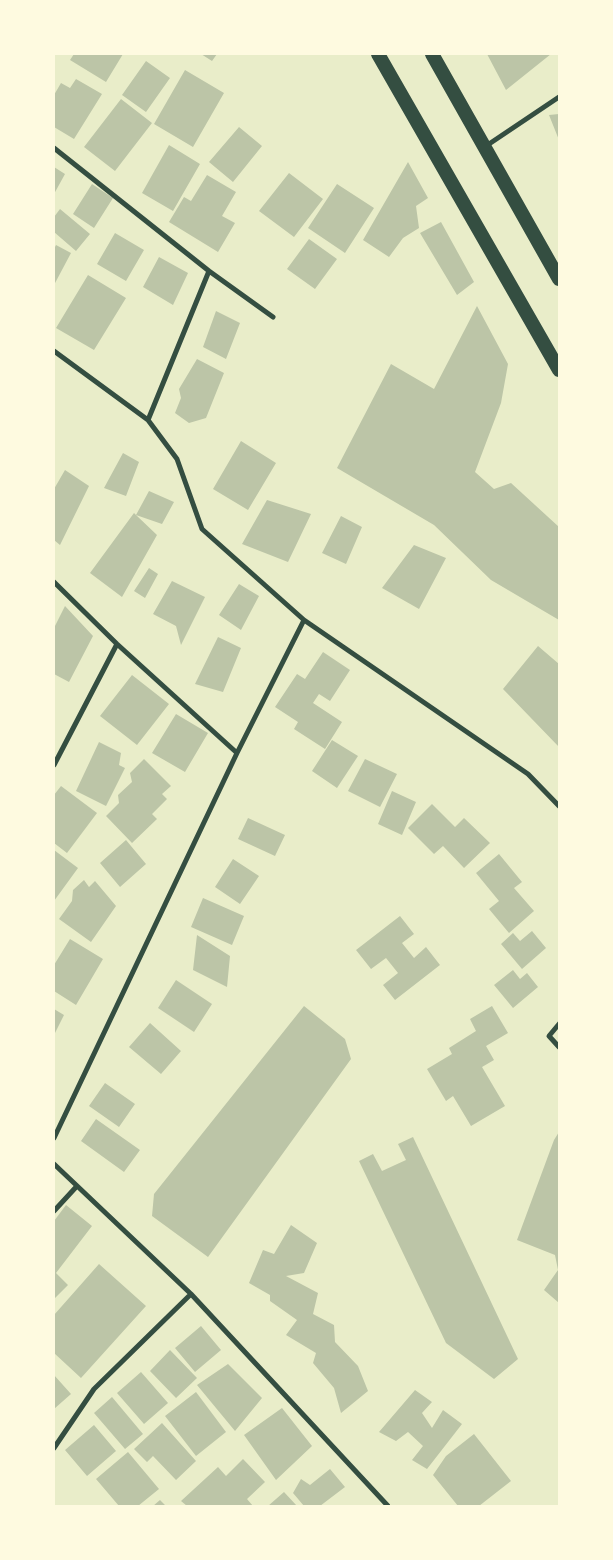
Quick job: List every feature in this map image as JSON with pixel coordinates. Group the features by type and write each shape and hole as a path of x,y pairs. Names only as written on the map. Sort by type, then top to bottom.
{"highway":[{"path":"378,54 559,370"},
{"path":"432,54 559,279"}],"street":[{"path":"484,148 559,97"},
{"path":"54,148 209,272 273,317"},
{"path":"148,420 209,272"},
{"path":"54,351 148,420 177,458 202,529 304,620 528,774 559,806"},
{"path":"54,582 117,644 237,753"},
{"path":"54,1138 237,753 304,620"},
{"path":"54,764 117,644"},
{"path":"559,1024 549,1036 559,1047"},
{"path":"54,1163 191,1294 388,1506"},
{"path":"54,1211 77,1186"},
{"path":"54,1448 94,1389 191,1294"}],"building":[{"path":"74,54 123,54 106,82 70,60"},
{"path":"201,54 217,54 212,61"},
{"path":"487,54 551,54 506,90"},
{"path":"146,61 170,78 146,112 122,95"},
{"path":"185,70 224,93 193,147 154,124"},
{"path":"76,79 102,94 74,139 54,127 54,95 61,83 70,88"},
{"path":"121,99 152,123 115,171 84,147"},
{"path":"559,114 559,140 549,115"},
{"path":"239,127 262,146 233,182 209,162"},
{"path":"169,145 200,164 173,211 142,193"},
{"path":"408,162 428,198 416,206 419,228 403,238 389,257 363,240"},
{"path":"54,167 65,174 54,194"},
{"path":"289,173 323,199 294,237 259,211"},
{"path":"207,175 236,192 222,216 235,223 218,252 169,222 184,197 191,201"},
{"path":"92,184 113,198 94,228 73,214"},
{"path":"337,184 374,208 345,253 308,228"},
{"path":"60,209 90,234 76,251 54,232 54,217"},
{"path":"441,222 474,282 457,295 420,233"},
{"path":"115,233 144,250 126,281 97,264"},
{"path":"309,239 337,259 315,289 287,269"},
{"path":"56,245 71,253 54,285 54,249"},
{"path":"159,257 188,273 173,305 143,287"},
{"path":"88,275 126,298 94,350 56,328"},
{"path":"477,306 508,364 501,403 475,472 494,489 511,483 559,527 559,620 491,580 434,525 337,468 391,364 434,389"},
{"path":"216,311 240,323 226,359 203,347"},
{"path":"197,359 224,373 206,418 189,423 175,413 181,398 179,389"},
{"path":"241,441 276,463 248,510 213,489"},
{"path":"123,453 139,462 126,496 104,488"},
{"path":"65,470 89,486 60,545 54,540 54,489"},
{"path":"149,491 174,502 162,524 136,515"},
{"path":"267,500 311,514 288,562 242,544"},
{"path":"134,513 157,535 122,597 90,573"},
{"path":"341,516 362,527 346,564 322,553"},
{"path":"414,545 446,558 419,609 382,588"},
{"path":"149,568 158,574 145,598 134,591"},
{"path":"172,581 205,597 181,645 176,626 153,614"},
{"path":"239,584 259,596 241,630 219,615"},
{"path":"65,606 93,636 69,682 54,674 54,628"},
{"path":"218,637 241,648 223,692 195,684"},
{"path":"538,646 559,664 559,747 503,689"},
{"path":"323,652 350,670 330,701 319,694 313,703 342,722 325,749 294,729 298,722 275,707 297,674 305,679"},
{"path":"132,675 169,704 137,745 100,716"},
{"path":"176,714 208,733 185,772 152,753"},
{"path":"332,740 358,756 337,788 312,771"},
{"path":"99,742 121,753 119,765 125,768 106,806 76,791"},
{"path":"144,759 171,786 162,794 167,799 152,814 157,819 132,843 106,816 119,803 118,795 132,782 130,773"},
{"path":"365,759 397,774 380,807 348,791"},
{"path":"61,786 97,813 67,853 54,843 54,795"},
{"path":"392,791 416,802 402,835 378,824"},
{"path":"432,804 455,827 464,818 490,843 464,868 443,846 434,854 408,828"},
{"path":"248,818 285,835 275,856 238,839"},
{"path":"126,840 146,864 120,887 100,863"},
{"path":"54,850 78,868 54,901"},
{"path":"499,854 522,882 514,888 534,911 509,933 489,909 499,901 476,873"},
{"path":"233,859 259,876 240,904 215,887"},
{"path":"84,880 89,887 95,881 116,906 91,942 59,919 72,901 73,890"},
{"path":"203,898 244,916 232,945 191,927"},
{"path":"400,916 414,934 402,943 414,958 426,947 440,965 395,1000 383,985 398,973 386,958 371,969 356,950"},
{"path":"532,931 546,948 522,969 501,944 513,933 520,941"},
{"path":"197,935 230,956 227,987 193,970"},
{"path":"70,939 103,959 76,1005 54,991 54,965"},
{"path":"513,970 520,979 527,973 538,987 513,1008 494,985"},
{"path":"176,980 212,1004 194,1032 158,1008"},
{"path":"304,1006 345,1039 351,1059 208,1257 152,1216 154,1194"},
{"path":"492,1006 508,1033 486,1046 494,1060 482,1067 505,1106 471,1126 453,1096 446,1101 427,1069 452,1054 449,1048 476,1031 470,1019"},
{"path":"54,1009 64,1015 54,1035"},
{"path":"150,1023 181,1051 161,1074 129,1047"},
{"path":"105,1083 135,1104 119,1127 89,1106"},
{"path":"96,1119 140,1150 124,1172 81,1141"},
{"path":"559,1132 559,1303 544,1290 558,1270 555,1255 517,1240 554,1140"},
{"path":"413,1137 518,1359 494,1379 446,1343 359,1161 373,1154 382,1171 406,1160 398,1144"},
{"path":"66,1205 92,1226 56,1273 68,1285 54,1299 54,1221"},
{"path":"291,1225 317,1243 304,1273 286,1276 318,1293 313,1314 334,1325 335,1342 358,1366 368,1391 341,1413 334,1388 313,1363 316,1353 286,1335 297,1320 270,1301 270,1295 249,1283 263,1250 274,1254"},
{"path":"99,1264 146,1306 81,1378 54,1353 54,1315"},
{"path":"201,1326 221,1350 195,1372 175,1348"},
{"path":"170,1350 197,1378 176,1398 150,1371"},
{"path":"228,1364 262,1398 235,1431 197,1385"},
{"path":"141,1372 168,1403 144,1424 117,1393"},
{"path":"54,1375 71,1394 54,1409"},
{"path":"415,1390 432,1402 422,1413 432,1428 443,1410 462,1424 427,1469 412,1460 423,1446 408,1432 396,1441 379,1432"},
{"path":"196,1392 226,1432 196,1456 165,1416"},
{"path":"112,1397 143,1434 125,1449 94,1413"},
{"path":"282,1408 312,1446 276,1480 244,1435"},
{"path":"162,1423 196,1461 176,1480 153,1456 147,1462 134,1449"},
{"path":"94,1425 116,1451 87,1476 65,1450"},
{"path":"474,1434 511,1481 479,1506 458,1506 433,1475 446,1456"},
{"path":"128,1452 159,1489 138,1506 119,1506 96,1479"},
{"path":"243,1459 265,1482 247,1499 253,1506 187,1506 181,1501 218,1467 226,1476"},
{"path":"330,1469 345,1487 320,1506 304,1506 293,1493 301,1479 310,1485"},
{"path":"284,1492 297,1506 268,1506"},
{"path":"160,1500 166,1506 153,1506"}]}
